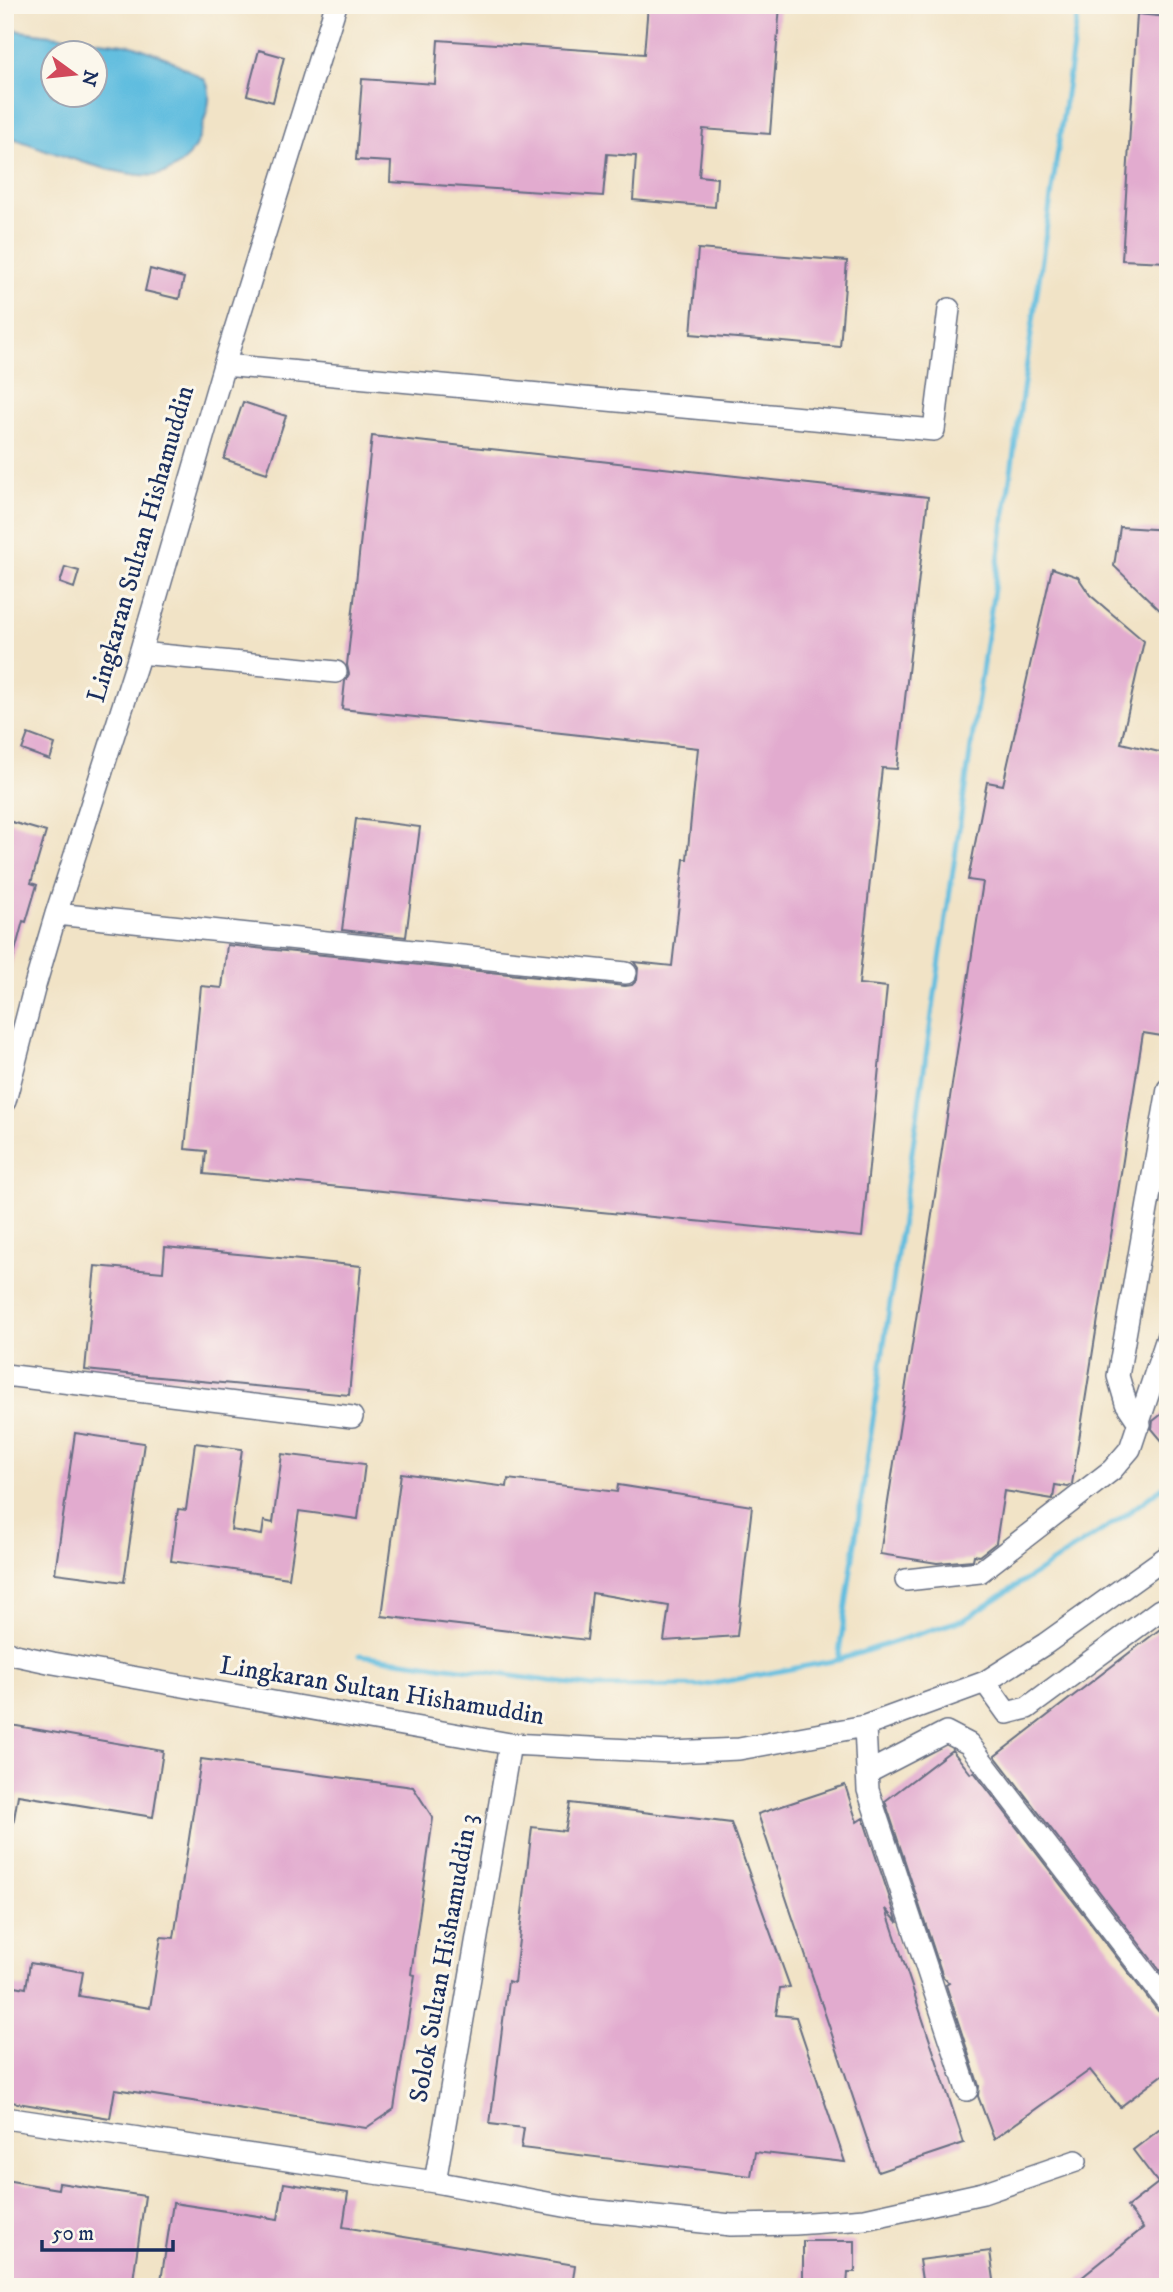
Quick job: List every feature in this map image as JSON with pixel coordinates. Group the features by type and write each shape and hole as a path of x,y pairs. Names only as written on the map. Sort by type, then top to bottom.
{"street":[{"name":"Lingkaran Sultan Hishamuddin","path":"5,1101 56,914 140,653 223,365 336,5"},
{"path":"223,365 934,430 949,309"},
{"path":"140,653 335,672"},
{"path":"56,914 626,973"},
{"path":"1140,1424 1126,1403 1118,1376 1168,1089"},
{"path":"906,1580 980,1572 1112,1470 1130,1449 1168,1335"},
{"path":"5,1375 352,1417"},
{"name":"Lingkaran Sultan Hishamuddin","path":"5,1650 53,1663 509,1744 671,1752 739,1749 865,1726 985,1682 1045,1644 1168,1556"},
{"path":"985,1682 1007,1713 1027,1708 1160,1610 1168,1610"},
{"path":"865,1726 868,1790 967,2090"},
{"path":"867,1773 946,1732 969,1744 1168,2003"},
{"name":"Solok Sultan Hishamuddin 3","path":"435,2182 509,1744"},
{"path":"5,2119 435,2182 580,2209 731,2225 864,2219 984,2193 1076,2161"}],"water":[{"path":"5,19 19,31 76,38 38,38 38,108 108,108 108,42 132,45 167,58 205,80 208,86 208,106 195,147 185,160 172,170 157,175 123,173 59,155 5,135"}],"building":[{"path":"648,5 780,5 770,134 703,129 699,176 717,178 715,207 633,200 636,156 607,154 603,196 390,182 391,162 356,160 362,79 435,84 438,40 644,54"},
{"path":"1137,14 1168,17 1168,262 1122,260"},
{"path":"259,50 284,57 273,102 247,95"},
{"path":"698,249 847,261 840,347 691,334"},
{"path":"150,269 184,278 179,299 145,291"},
{"path":"243,402 286,416 267,473 224,459"},
{"path":"372,436 928,497 897,769 882,768 859,984 887,987 862,1237 204,1174 206,1151 185,1149 201,986 222,988 227,945 625,986 632,985 637,980 638,968 634,962 672,966 684,859 687,859 698,748 342,709 345,681 349,674 347,665"},
{"path":"1120,527 1168,530 1168,618 1114,566"},
{"path":"65,567 79,571 74,588 60,583"},
{"path":"1052,568 1078,577 1090,595 1144,641 1121,743 1168,754 1168,1037 1143,1033 1072,1484 1068,1487 1055,1485 1053,1499 1004,1491 996,1543 979,1556 974,1555 973,1560 937,1563 880,1554 983,882 968,880 987,782 1003,785"},
{"path":"28,734 55,744 50,760 22,750"},
{"path":"356,819 420,827 406,937 342,930"},
{"path":"5,820 46,832 31,883 37,885 26,922 23,921 10,970 5,970"},
{"path":"165,1247 361,1266 349,1395 85,1370 95,1266 163,1272"},
{"path":"1168,1409 1168,1448 1152,1429 1153,1421"},
{"path":"75,1433 144,1443 124,1582 55,1573"},
{"path":"195,1443 242,1449 231,1530 262,1535 264,1521 273,1523 282,1454 365,1464 358,1519 299,1511 289,1578 171,1561 178,1509 186,1510"},
{"path":"401,1473 507,1487 508,1479 617,1492 618,1485 752,1506 737,1636 664,1641 669,1606 592,1593 587,1640 382,1616"},
{"path":"1168,1623 1168,1981 995,1756"},
{"path":"5,1724 163,1751 153,1817 18,1795 13,1825 5,1824"},
{"path":"952,1750 971,1774 974,1772 1158,2011 1168,2016 1168,2071 1120,2107 1090,2070 994,2139 978,2096 979,2086 946,1985 949,1983 943,1977 885,1801"},
{"path":"201,1759 413,1787 433,1818 411,1974 415,1975 394,2109 366,2128 115,2089 110,2118 5,2101 5,1984 26,1988 30,1963 83,1972 79,1996 150,2008 161,1937 174,1938"},
{"path":"845,1785 857,1822 863,1818 898,1923 886,1909 964,2143 878,2172 758,1814"},
{"path":"570,1803 731,1823 790,1987 780,1988 776,2015 796,2017 845,2162 755,2152 751,2176 521,2148 524,2128 490,2124 508,1981 514,1983 532,1827 565,1831"},
{"path":"1168,2123 1168,2287 1070,2287 1143,2228 1127,2207 1158,2183 1133,2150"},
{"path":"5,2180 58,2189 59,2183 145,2196 132,2287 5,2287"},
{"path":"284,2183 348,2193 343,2227 575,2265 572,2287 160,2287 173,2203 278,2219"},
{"path":"803,2241 855,2241 855,2272 848,2272 847,2287 803,2287"},
{"path":"990,2251 995,2287 923,2287 919,2260"}],"waterway":[{"path":"838,1660 1079,5"},
{"path":"360,1655 593,1687 701,1686 838,1660 965,1619 1120,1519 1168,1483"}]}
